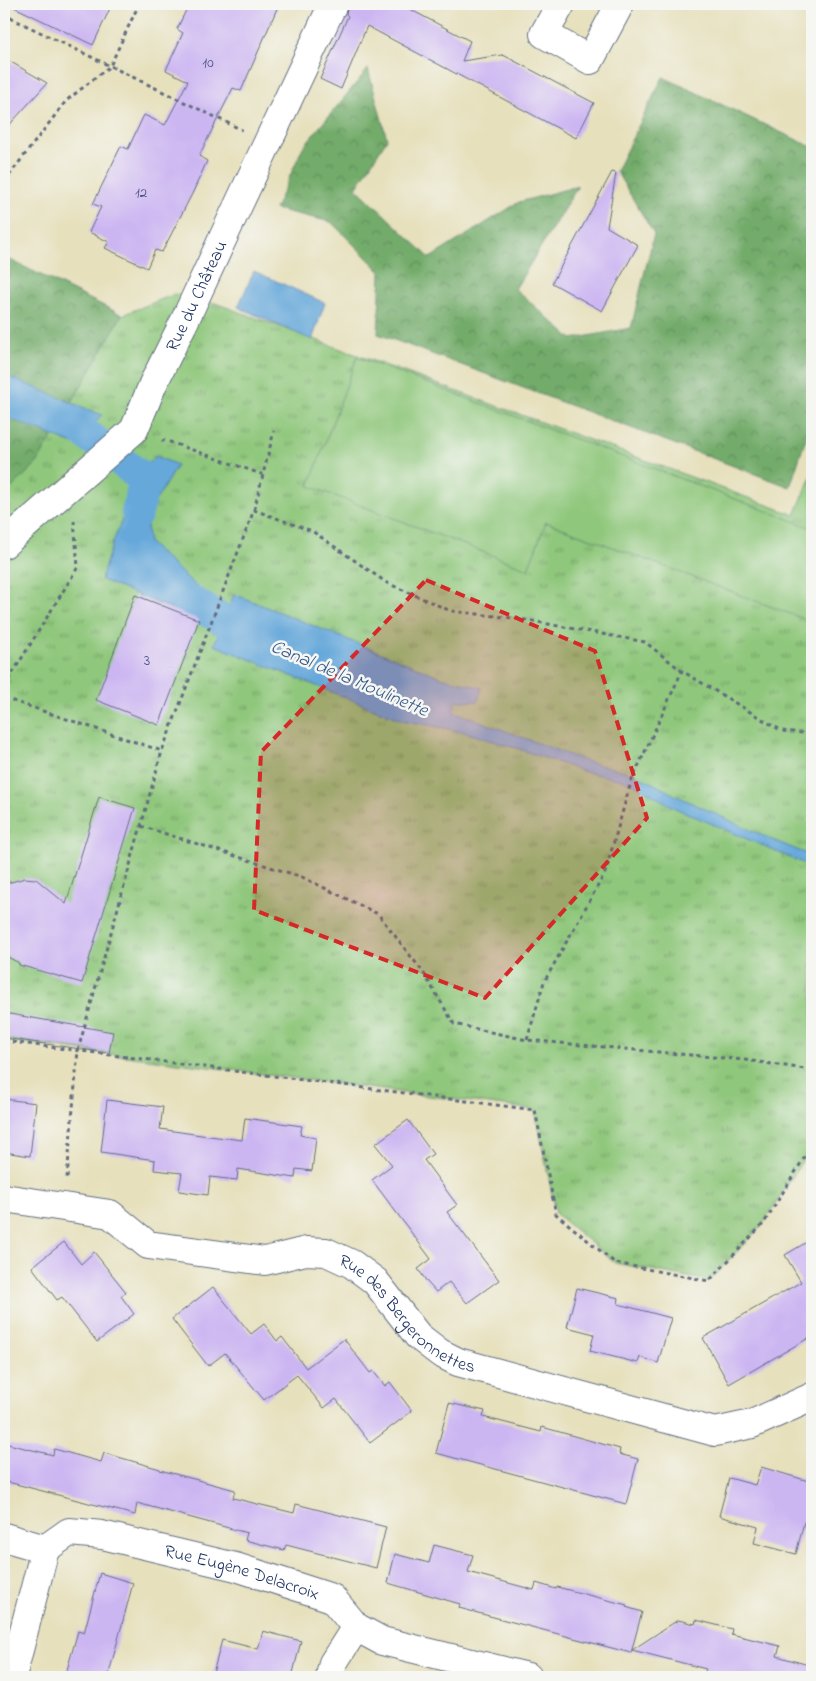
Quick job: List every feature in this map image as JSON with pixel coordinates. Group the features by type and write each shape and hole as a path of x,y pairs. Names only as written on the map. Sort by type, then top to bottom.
{"street":[{"name":"Rue du Château","path":"4,544 134,430 153,384 188,315 333,4"},
{"path":"561,4 544,34 590,60 620,4"},
{"name":"Rue des Bergeronnettes","path":"4,1198 110,1214 148,1245 265,1261 306,1251 326,1252 352,1264 375,1281 418,1336 440,1353 458,1362 715,1432 752,1424 812,1398"},
{"name":"Rue Eugène Delacroix","path":"45,1549 69,1532 102,1535 236,1568 332,1598 356,1627 382,1641 528,1677"},
{"path":"4,1537 45,1549 12,1677"},
{"path":"330,1677 334,1663 356,1627"}],"path":[{"path":"4,182 66,101 110,66 139,4"},
{"path":"4,12 15,20 268,142"},
{"path":"64,1206 78,1050 162,751 254,510 274,431"},
{"path":"164,440 264,475"},
{"path":"254,510 312,532 387,583 450,611 521,619 645,642 682,671 782,731 812,734"},
{"path":"4,687 78,567 74,520 81,515"},
{"path":"527,1040 544,982 605,873 631,782 682,671"},
{"path":"4,698 162,751"},
{"path":"141,826 302,878 378,914 423,972 454,1024 527,1040 745,1060 812,1070"},
{"path":"4,1041 535,1110 556,1214 615,1263 709,1281 764,1223 812,1145"}],"highlighted area":[{"path":"426,580 595,651 647,818 485,998 254,910 261,752"}],"green space":[{"path":"368,69 387,139 356,188 430,258 519,202 578,186 515,289 572,339 631,328 654,234 616,171 663,77 812,147 812,420 790,487 378,334 381,272 331,222 275,209 303,147"},
{"path":"4,257 122,315 175,294 215,303 795,515 812,474 812,1145 764,1223 709,1281 615,1263 556,1214 535,1110 4,1040"},
{"path":"4,257 122,315 37,463 4,495"},
{"path":"357,357 812,528 812,622 546,522 528,569 309,486"}],"water":[{"path":"254,271 325,303 312,340 238,307"},
{"path":"4,375 102,415 73,444 4,416"},
{"path":"156,456 177,465 146,517 149,543 208,597 199,620 101,580 116,534 136,490 128,483"},
{"path":"234,594 441,677 482,688 478,701 455,701 453,711 585,761 635,774 679,797 812,856 812,867 675,808 631,782 585,772 464,732 402,720 214,645"}],"building":[{"path":"8,4 112,4 93,45"},
{"path":"189,4 279,4 241,91 233,88 199,156 207,161 192,194 162,252 155,250 147,268 105,248 109,242 89,232 101,207 93,204 121,146 128,149 144,115 165,125 188,81 166,70 183,33 177,29"},
{"path":"348,4 400,4 470,41 462,61 502,55 594,103 576,138 367,26 341,89 320,79 348,16 346,14"},
{"path":"4,58 47,83 4,131"},
{"path":"612,172 616,173 607,227 638,245 602,311 552,283"},
{"path":"135,595 199,620 159,725 96,700"},
{"path":"99,797 135,808 82,983 19,965 19,963 4,955 4,884 25,878 36,879 66,904"},
{"path":"4,1013 113,1032 109,1053 4,1038"},
{"path":"4,1099 36,1103 30,1156 4,1152"},
{"path":"107,1100 163,1107 160,1129 201,1135 242,1140 245,1118 302,1126 300,1135 316,1138 312,1171 296,1169 295,1178 238,1169 237,1180 210,1177 208,1195 179,1191 182,1173 154,1170 155,1160 101,1152"},
{"path":"408,1120 433,1154 424,1160 457,1205 447,1212 499,1280 467,1303 449,1282 436,1292 427,1282 418,1269 431,1259 372,1180 392,1165 375,1144"},
{"path":"812,1239 812,1336 729,1384 703,1338 801,1282 785,1255"},
{"path":"64,1242 81,1264 94,1252 126,1292 121,1296 134,1314 97,1342 62,1297 57,1300 32,1267"},
{"path":"213,1287 251,1334 264,1324 277,1341 282,1337 306,1368 344,1339 370,1373 373,1371 385,1386 390,1382 412,1411 370,1443 336,1399 324,1408 297,1375 264,1400 225,1353 208,1366 172,1319"},
{"path":"577,1288 619,1298 618,1304 671,1318 658,1363 640,1357 638,1363 590,1351 594,1334 567,1327"},
{"path":"449,1403 485,1411 483,1417 541,1432 542,1427 620,1449 619,1454 638,1459 626,1504 436,1453"},
{"path":"4,1443 53,1455 54,1449 101,1462 104,1453 235,1490 233,1498 294,1513 296,1504 386,1527 376,1568 286,1545 284,1550 245,1540 247,1533 137,1503 135,1515 4,1481"},
{"path":"761,1467 812,1482 812,1524 804,1522 796,1554 754,1543 758,1527 719,1516 729,1478 755,1485"},
{"path":"434,1545 473,1555 468,1572 534,1590 536,1583 556,1589 557,1587 627,1605 626,1607 642,1612 631,1653 459,1608 460,1604 388,1583 395,1554 429,1563"},
{"path":"100,1573 133,1583 108,1677 65,1677 78,1631 84,1633"},
{"path":"678,1620 695,1624 696,1620 732,1629 731,1634 780,1646 777,1656 812,1666 812,1677 703,1677 706,1669 632,1650"},
{"path":"263,1631 301,1641 292,1677 212,1677 222,1640 258,1649"}],"waterway":[{"name":"Canal de la Moulinette","path":"4,399 77,427 145,480 137,513"},
{"name":"Canal de la Moulinette","path":"165,586 240,630 264,641"}]}
